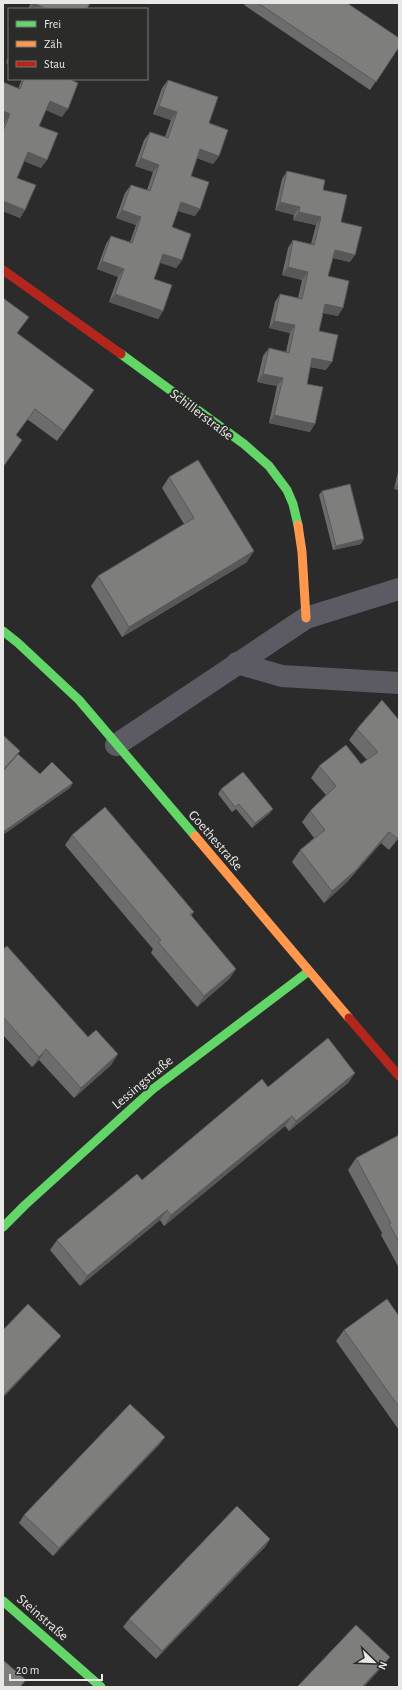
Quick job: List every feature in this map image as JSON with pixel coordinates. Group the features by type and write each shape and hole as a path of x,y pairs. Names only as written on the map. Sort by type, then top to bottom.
{"street":[{"name":"Schillerstraße","path":"3,270 151,375 244,444 274,471 287,490 297,521 303,554 306,618"},
{"path":"116,745 306,618 399,589"},
{"name":"Goethestraße","path":"3,631 24,648 79,700 399,1076"},
{"path":"238,663 282,676 399,683"},
{"name":"Lessingstraße","path":"3,1227 25,1205 153,1089 309,971"},
{"name":"Steinstraße","path":"3,1601 101,1687"}],"building":[{"path":"33,3 90,3 88,8 45,8"},
{"path":"258,3 347,3 399,38 399,47 376,82"},
{"path":"24,80 71,80 78,83 68,109 50,101 39,126 58,133 47,160 28,152 17,178 36,185 25,210 3,201 3,131 10,114 3,111 3,82 20,89"},
{"path":"168,80 218,97 209,123 228,130 219,156 200,149 191,176 209,182 200,209 181,202 172,227 191,234 182,260 163,254 154,279 172,285 163,311 115,294 124,269 102,261 111,236 132,243 141,217 122,210 131,185 150,191 159,165 141,158 150,132 168,138 177,112 159,106"},
{"path":"287,171 325,180 323,190 347,195 341,222 362,227 355,255 335,250 328,276 349,281 343,308 325,304 319,331 338,335 332,362 312,358 307,384 323,387 315,424 274,415 283,378 263,374 269,348 289,353 295,325 274,321 280,294 302,299 308,272 288,267 293,240 314,245 321,217 299,212 300,207 280,202"},
{"path":"3,298 29,317 17,333 94,390 64,431 35,409 16,435 22,440 3,467"},
{"path":"198,460 254,551 129,627 98,576 194,518 169,477"},
{"path":"350,484 364,539 336,546 322,491"},
{"path":"382,700 399,720 399,836 397,838 389,832 355,871 332,891 300,850 325,830 310,811 336,786 319,766 346,745 361,764 378,752 357,729"},
{"path":"3,735 20,751 3,770"},
{"path":"18,754 40,774 52,762 73,783 3,832 3,771"},
{"path":"243,772 273,809 255,823 239,804 235,807 221,789"},
{"path":"105,807 194,912 190,914 236,969 204,996 158,942 161,940 72,835"},
{"path":"7,946 88,1037 96,1030 118,1054 81,1088 46,1049 39,1057 3,1017 3,949"},
{"path":"328,1038 355,1073 296,1121 292,1116 171,1215 167,1210 87,1276 57,1240 137,1174 142,1180 262,1079 268,1087"},
{"path":"399,1135 399,1242 389,1224 391,1223 356,1158"},
{"path":"387,1299 399,1316 399,1407 344,1330"},
{"path":"28,1304 61,1336 3,1396 3,1330"},
{"path":"130,1404 165,1437 59,1548 24,1515"},
{"path":"237,1506 270,1539 162,1651 129,1619"},
{"path":"356,1625 390,1657 362,1687 297,1687"},
{"path":"3,1660 26,1680 20,1687 3,1687"}],"traffic: fast":[{"path":"121,354 244,444 269,466 287,490 293,504 298,525"},
{"path":"3,631 79,700 195,836"},
{"path":"3,1227 25,1205 153,1089 309,971"},
{"path":"3,1601 101,1687"}],"traffic: slow":[{"path":"298,525 302,552 306,618"},
{"path":"195,836 349,1018"}],"traffic: jam":[{"path":"3,270 121,354"},
{"path":"349,1018 399,1076"}]}
